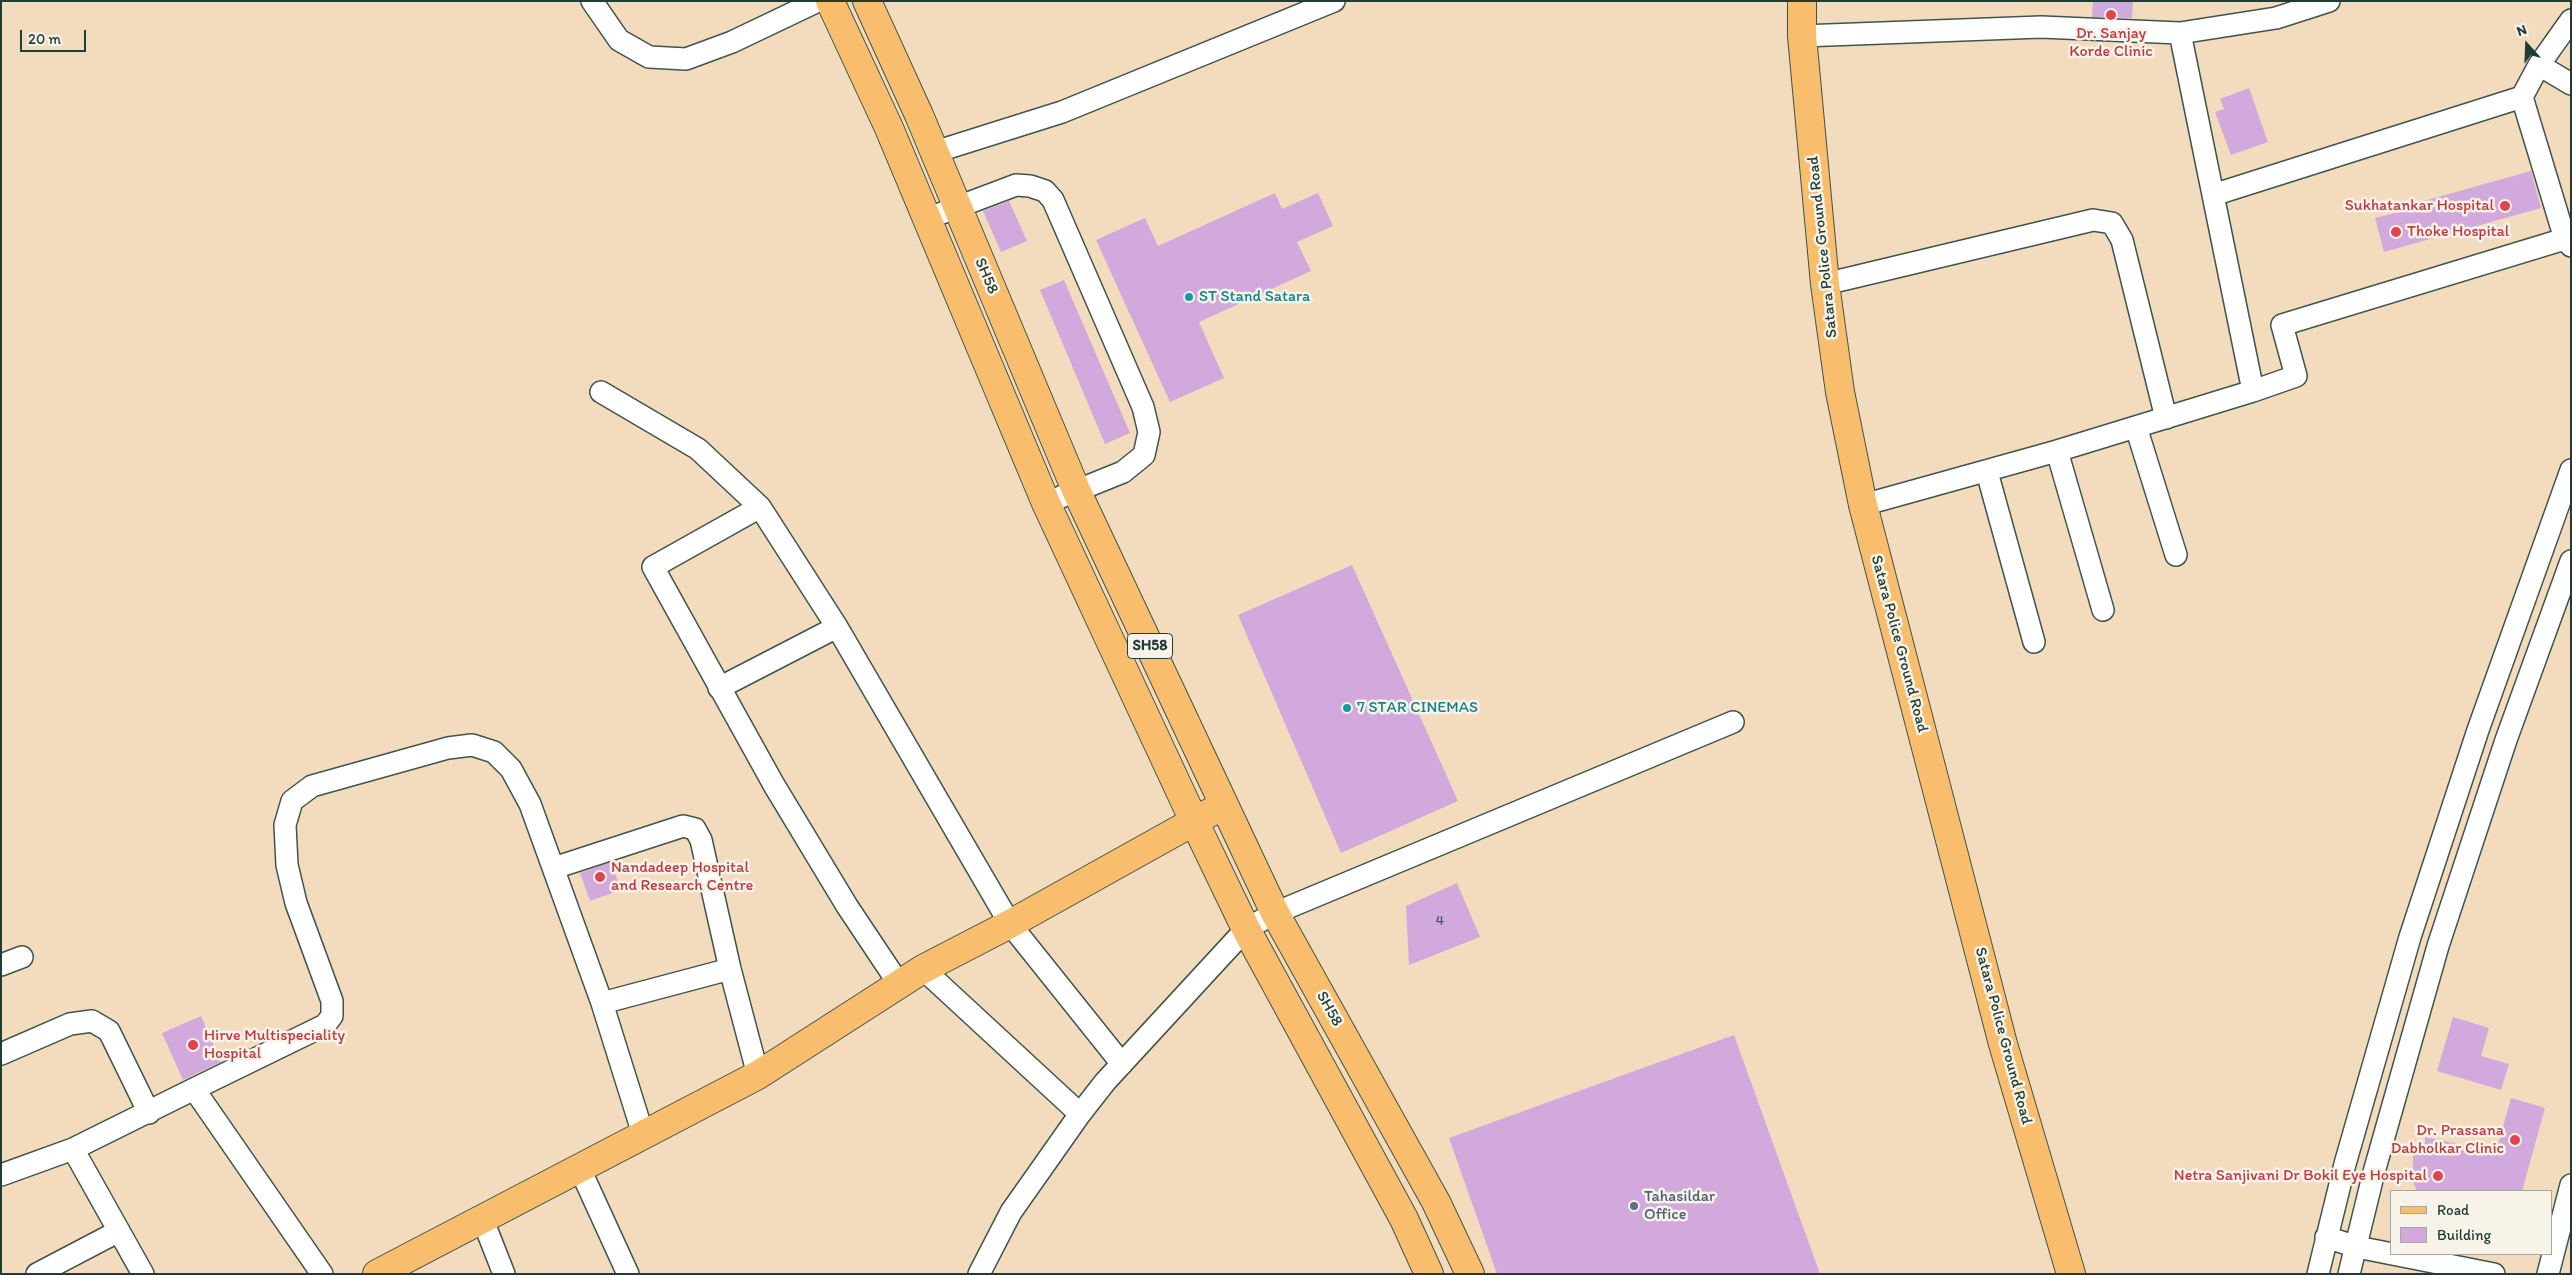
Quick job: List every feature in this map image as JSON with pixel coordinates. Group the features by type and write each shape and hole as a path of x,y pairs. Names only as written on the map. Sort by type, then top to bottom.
{"main road":[{"name":"SH58","path":"830,1 889,128 1046,503 1194,821 1246,929 1404,1219 1429,1274"},
{"name":"SH58","path":"867,1 935,152 1076,490 1226,805 1275,913 1436,1202 1470,1274"},
{"name":"Satara Police Ground Road","path":"1802,1 1802,36 1825,284 1840,392 1863,505 2003,1044 2070,1274"},
{"path":"377,1274 482,1218 580,1170 643,1134 758,1075 923,969 1010,924 1226,805"}],"street":[{"path":"592,1 619,40 649,57 686,59 732,42 818,1"},
{"path":"935,152 1062,112 1334,1"},
{"path":"1802,36 2042,26 2180,33 2276,18 2329,1"},
{"path":"2213,195 2522,97 2539,65 2571,20"},
{"path":"2180,33 2253,391"},
{"path":"2539,65 2571,84"},
{"path":"1863,505 1987,472 2253,391 2296,376 2282,326 2569,241 2522,97"},
{"path":"926,219 957,206 1016,186 1030,186 1044,191 1053,200 1143,406 1149,432 1144,454 1123,472 1046,503"},
{"path":"1825,284 2093,220 2112,223 2122,240 2166,418"},
{"path":"601,392 698,449 760,507 837,627 1010,924 1122,1064"},
{"path":"2136,427 2176,555"},
{"path":"2057,451 2102,610"},
{"path":"2318,1274 2326,1237 2410,937 2478,730 2571,470"},
{"path":"1987,472 2034,642"},
{"path":"760,507 653,567 719,688 847,906 899,984"},
{"path":"2349,1274 2374,1172 2438,946 2506,740 2571,561"},
{"path":"719,688 837,627"},
{"path":"979,1274 1011,1212 1080,1114 1122,1064 1246,929 1275,913 1732,722"},
{"path":"1,1175 73,1149 325,1025 332,1016 332,1001 296,903 287,865 285,825 292,802 312,786 448,748 472,745 494,752 511,769 530,804 602,1003 643,1134"},
{"path":"554,868 683,826 695,829 701,840 730,969 758,1075"},
{"path":"1,964 22,957"},
{"path":"602,1003 730,969"},
{"path":"923,969 1080,1114"},
{"path":"1,1054 70,1024 92,1021 110,1030 149,1113"},
{"path":"194,1089 322,1274"},
{"path":"73,1149 120,1231 142,1274"},
{"path":"580,1170 628,1274"},
{"path":"2548,1274 2571,1185"},
{"path":"482,1218 504,1274"},
{"path":"37,1274 120,1231"},
{"path":"2326,1237 2357,1247 2390,1254"},
{"path":"2398,1255 2494,1274"}],"building":[{"path":"2093,1 2133,1 2132,18 2092,17"},
{"path":"2249,88 2268,142 2231,155 2215,112 2224,109 2220,99"},
{"path":"2531,171 2541,208 2384,252 2375,218 2414,208 2413,204"},
{"name":"ST Stand Satara","path":"1275,193 1282,209 1318,193 1333,226 1297,242 1311,271 1199,322 1224,378 1170,402 1096,240 1145,218 1158,246"},
{"path":"1009,201 1027,241 1001,252 983,211"},
{"path":"1064,280 1130,433 1105,444 1040,290"},
{"name":"7 STAR CINEMAS","path":"1352,565 1458,801 1341,853 1238,615"},
{"path":"611,862 621,890 590,901 580,873"},
{"path":"1457,883 1480,937 1409,965 1406,906"},
{"path":"201,1016 221,1062 183,1080 162,1033"},
{"path":"2453,1017 2489,1028 2481,1056 2509,1064 2501,1090 2437,1071"},
{"name":"Tahasildar Office","path":"1734,1035 1820,1274 1497,1274 1449,1138"},
{"path":"2511,1098 2545,1108 2522,1190 2417,1190 2408,1171 2413,1169 2413,1147 2425,1148 2425,1137 2496,1152"}],"place":[{"name":"Dr. Sanjay Korde Clinic","path":"2111,15"},
{"name":"Sukhatankar Hospital","path":"2505,206"},
{"name":"Thoke Hospital","path":"2396,232"},
{"name":"ST Stand Satara","path":"1189,297"},
{"name":"7 STAR CINEMAS","path":"1347,708"},
{"name":"Nandadeep Hospital and Research Centre","path":"600,877"},
{"name":"Hirve Multispeciality Hospital","path":"193,1045"},
{"name":"Dr. Prassana Dabholkar Clinic","path":"2515,1140"},
{"name":"Netra Sanjivani Dr Bokil Eye Hospital","path":"2438,1176"},
{"name":"Tahasildar Office","path":"1634,1206"}]}
